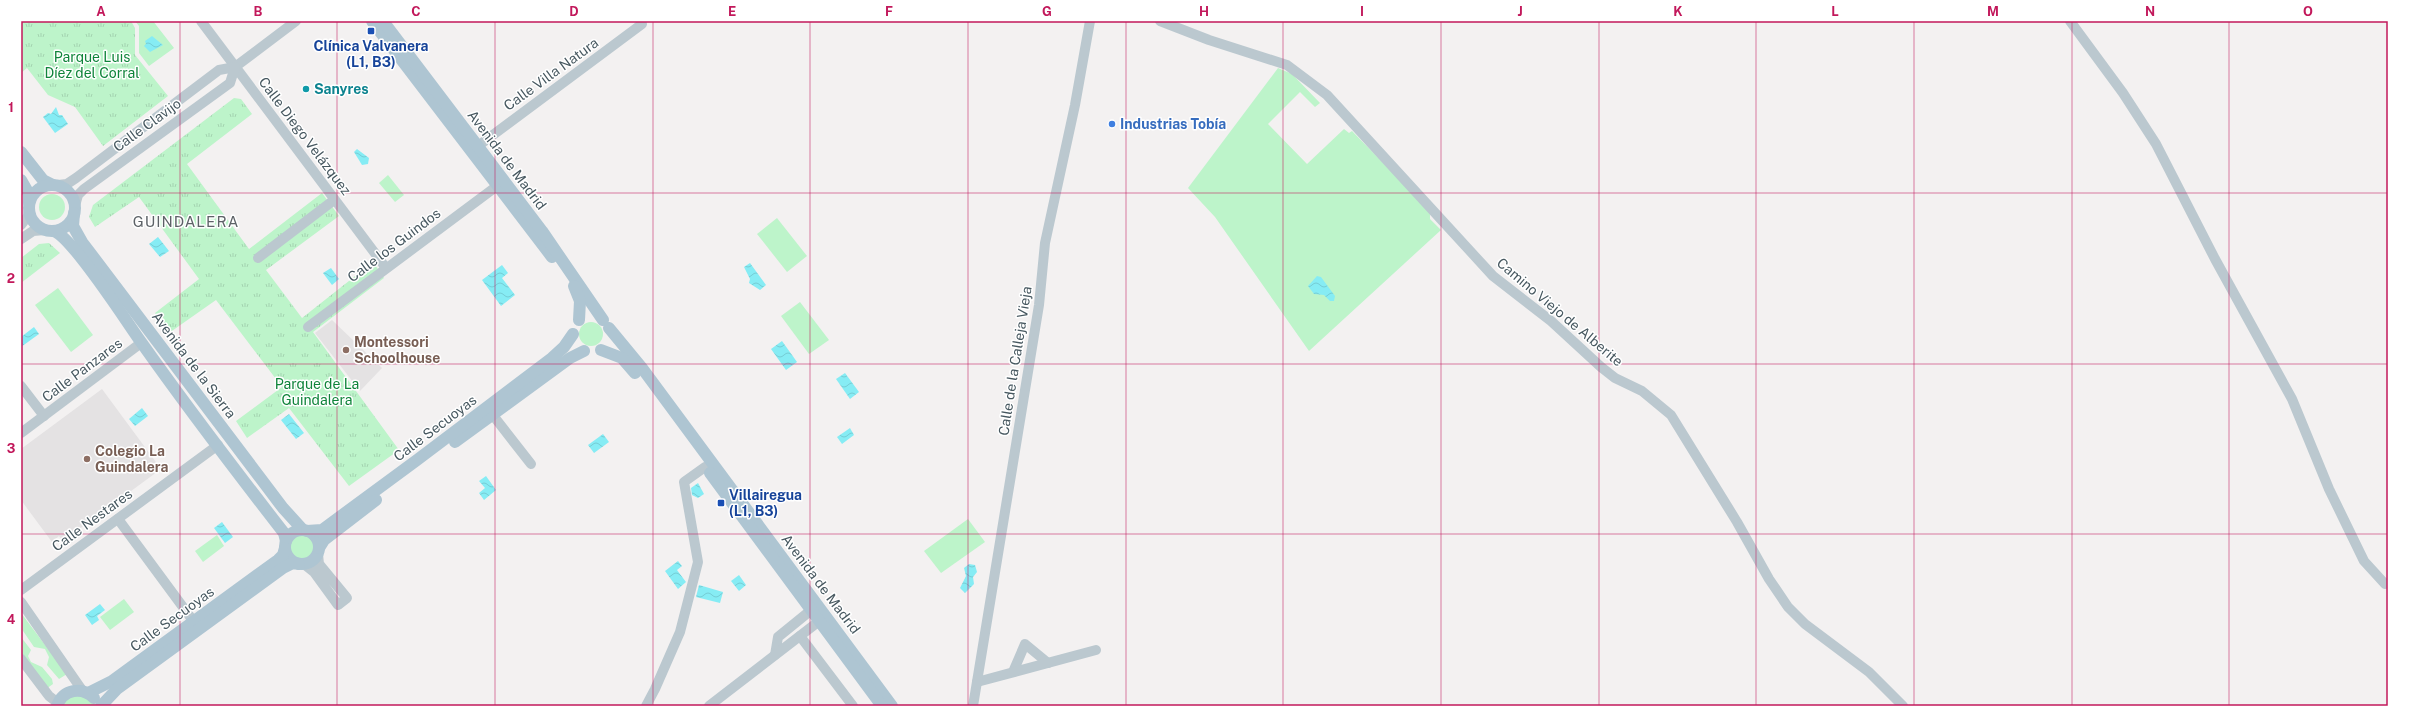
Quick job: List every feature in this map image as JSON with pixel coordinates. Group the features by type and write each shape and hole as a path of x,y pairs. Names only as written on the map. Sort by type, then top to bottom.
{"main road":[{"name":"Avenida de Madrid","path":"372,21 577,291 580,301 579,320"},
{"name":"Avenida de Madrid","path":"383,21 542,230 606,324 642,368 892,706"},
{"path":"21,152 43,180 70,193 75,209 67,225 50,230 34,222 29,206 29,194 21,180"},
{"path":"29,206 35,191 47,185 56,185"},
{"name":"Avenida de la Sierra","path":"75,209 73,226 82,242 283,508 305,530"},
{"name":"Avenida de la Sierra","path":"50,230 62,235 77,252 141,343 284,533 285,544"},
{"path":"588,316 606,324 609,340 601,350 590,353 584,351 576,344 573,334 579,320 588,316"},
{"name":"Calle Secuoyas","path":"305,530 322,530 552,358 564,347 573,334"},
{"name":"Avenida de Madrid","path":"601,350 615,354 627,362 810,612 882,706"},
{"name":"Calle Secuoyas","path":"318,551 327,537 492,414 570,358 584,351"},
{"path":"305,530 316,537 318,551 310,562 302,564 289,558 285,544 293,532 305,530"},
{"name":"Calle Secuoyas","path":"58,704 68,692 85,691 112,681 278,560 283,555 285,544"},
{"name":"Calle Secuoyas","path":"102,706 117,689 283,568 293,563 302,564"},
{"path":"85,691 93,697 98,706"}],"street":[{"name":"Calle Diego Velázquez","path":"200,21 386,268"},
{"name":"Calle Clavijo","path":"56,185 67,184 76,178 219,70 235,67 296,21"},
{"name":"Calle de la Calleja Vieja","path":"973,706 1039,305 1045,243 1090,21"},
{"name":"Camino Viejo de Alberite","path":"1160,21 1208,40 1287,65 1326,95 1493,276 1551,321 1615,378 1642,391 1671,415 1769,579 1788,607 1805,624 1869,672 1903,706"},
{"path":"2070,21 2123,93 2156,144 2215,259 2292,399 2329,489 2364,561 2385,584"},
{"name":"Calle Villa Natura","path":"478,146 642,24"},
{"name":"Calle Clavijo","path":"75,209 84,189 230,83 235,67"},
{"name":"Calle los Guindos","path":"308,327 497,186"},
{"path":"258,258 334,200"},
{"path":"21,225 28,216 29,206"},
{"path":"21,239 34,231 50,230"},
{"name":"Calle Panzares","path":"21,433 141,343"},
{"path":"21,386 44,416"},
{"path":"492,414 531,464"},
{"name":"Calle Nestares","path":"21,590 218,445"},
{"path":"646,706 680,632 698,562 684,482 705,467"},
{"path":"118,519 194,622"},
{"path":"302,564 314,572 338,605 347,598 319,564 318,551"},
{"path":"21,602 85,691"},
{"path":"775,655 778,637 810,612"},
{"path":"709,706 818,622"},
{"path":"800,636 853,706"},
{"path":"1013,672 1025,644 1048,663"},
{"path":"977,682 1096,650"},
{"path":"21,659 49,696 58,704"}],"shaded area":[{"name":"Montessori Schoolhouse","path":"332,320 382,368 360,391 315,333"},
{"name":"Colegio La Guindalera","path":"102,389 161,469 63,541 59,536 52,542 21,500 21,449"}],"green space":[{"name":"Parque Luis Díez del Corral","path":"21,21 131,21 135,28 135,55 168,96 103,146 75,107 48,95 27,68 21,73"},
{"path":"135,21 153,21 174,48 149,66 139,53 139,26"},
{"path":"1278,68 1292,74 1320,103 1315,107 1300,92 1268,124 1307,164 1344,129 1349,133 1352,131 1430,211 1430,219 1441,230 1309,351 1215,217 1188,188"},
{"name":"Parque de La Guindalera","path":"234,98 241,99 252,114 187,164 249,249 322,193 339,216 266,270 302,318 373,262 384,278 313,332 399,450 349,486 289,408 247,438 236,421 282,387 216,300 169,333 155,313 199,279 139,197 95,227 89,217 93,205"},
{"path":"388,175 404,195 395,202 379,183"},
{"path":"52,194 62,197 65,207 62,217 52,220 42,217 39,207 42,197"},
{"path":"777,218 807,256 787,272 757,234"},
{"path":"49,243 60,253 21,283 21,258 39,244"},
{"path":"58,288 93,335 71,352 35,305"},
{"path":"800,302 829,340 809,354 781,316"},
{"path":"591,322 600,325 603,334 600,343 591,346 582,343 579,334 582,325"},
{"path":"968,519 985,542 941,573 924,551"},
{"path":"302,532 312,537 317,547 312,557 302,562 292,557 287,547 292,537"},
{"path":"217,535 224,546 203,562 195,551"},
{"path":"124,599 134,612 110,630 100,617"},
{"path":"21,613 67,674 59,679 47,665 49,657 45,649 34,647 21,628"},
{"path":"21,637 31,650 28,656 31,662 42,667 52,679 53,684 46,689 21,654"},
{"path":"70,694 92,699 96,706 58,706"}],"water":[{"path":"152,36 163,45 150,52 144,46 146,44 145,41"},
{"path":"56,107 59,115 62,115 68,124 55,133 43,117 48,113 51,114"},
{"path":"357,149 369,158 368,164 362,165 354,152"},
{"path":"158,237 169,251 160,257 149,244"},
{"path":"750,263 766,285 760,290 749,283 750,279 744,267"},
{"path":"502,265 508,273 502,278 515,295 501,306 482,280"},
{"path":"331,268 339,279 332,285 323,273"},
{"path":"1317,276 1321,277 1335,296 1334,301 1330,301 1324,295 1314,294 1308,286"},
{"path":"34,327 39,334 21,347 21,337"},
{"path":"782,341 797,362 786,370 771,349"},
{"path":"845,373 859,392 850,399 836,379"},
{"path":"142,408 148,416 135,426 129,419"},
{"path":"289,414 304,433 296,439 281,420"},
{"path":"850,428 854,435 842,444 837,437"},
{"path":"603,434 609,442 594,453 588,445"},
{"path":"486,476 496,490 484,500 479,493 485,488 479,481"},
{"path":"698,483 704,494 698,498 692,495 691,488"},
{"path":"222,522 233,537 225,543 214,528"},
{"path":"678,561 682,566 677,570 686,582 678,589 665,571"},
{"path":"969,564 975,565 977,572 973,577 974,584 965,593 960,588 966,576 964,568"},
{"path":"739,575 746,585 739,591 731,581"},
{"path":"699,585 723,592 720,603 696,597"},
{"path":"100,604 105,610 97,616 99,620 92,625 85,615"}],"place":[{"name":"Clínica Valvanera (L1, B3)","path":"371,31"},
{"name":"Sanyres","path":"306,89"},
{"name":"Industrias Tobía","path":"1112,124"},
{"name":"Montessori Schoolhouse","path":"346,350"},
{"name":"Colegio La Guindalera","path":"87,459"},
{"name":"Villairegua (L1, B3)","path":"721,503"}],"district":[{"name":"GUINDALERA","path":"186,221"}]}
